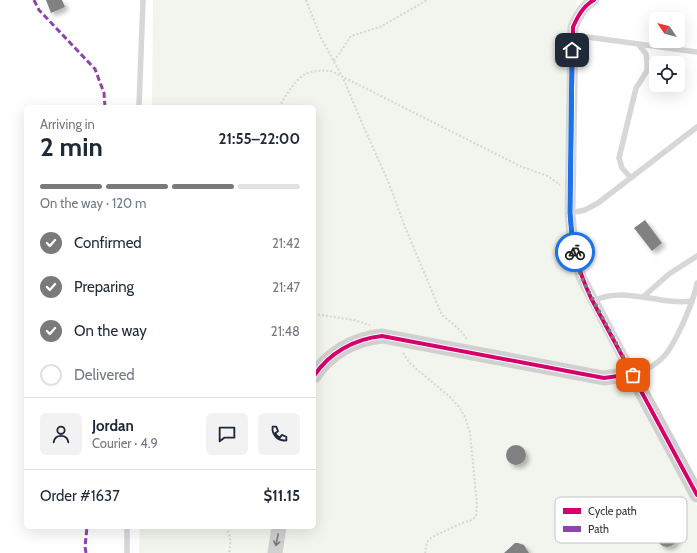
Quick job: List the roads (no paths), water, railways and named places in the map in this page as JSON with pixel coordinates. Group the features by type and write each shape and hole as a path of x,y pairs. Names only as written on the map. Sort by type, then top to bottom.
{"street":[{"path":"594,0 585,7 578,16 573,31 570,213 576,259 581,277 593,302 697,495"},
{"path":"316,374 344,347 361,339 382,336 604,378 632,374"},
{"path":"274,553 280,529"}],"lane":[{"path":"139,105 143,0"},
{"path":"573,31 638,44 697,52"},
{"path":"631,178 622,168 619,158 636,88 647,71 646,54 638,44"},
{"path":"570,213 592,207 697,127"},
{"path":"643,297 669,274 697,256"},
{"path":"632,374 656,364 668,352 692,301 697,283"},
{"path":"593,302 614,294 676,302 692,301"},
{"path":"127,553 128,529"}]}
